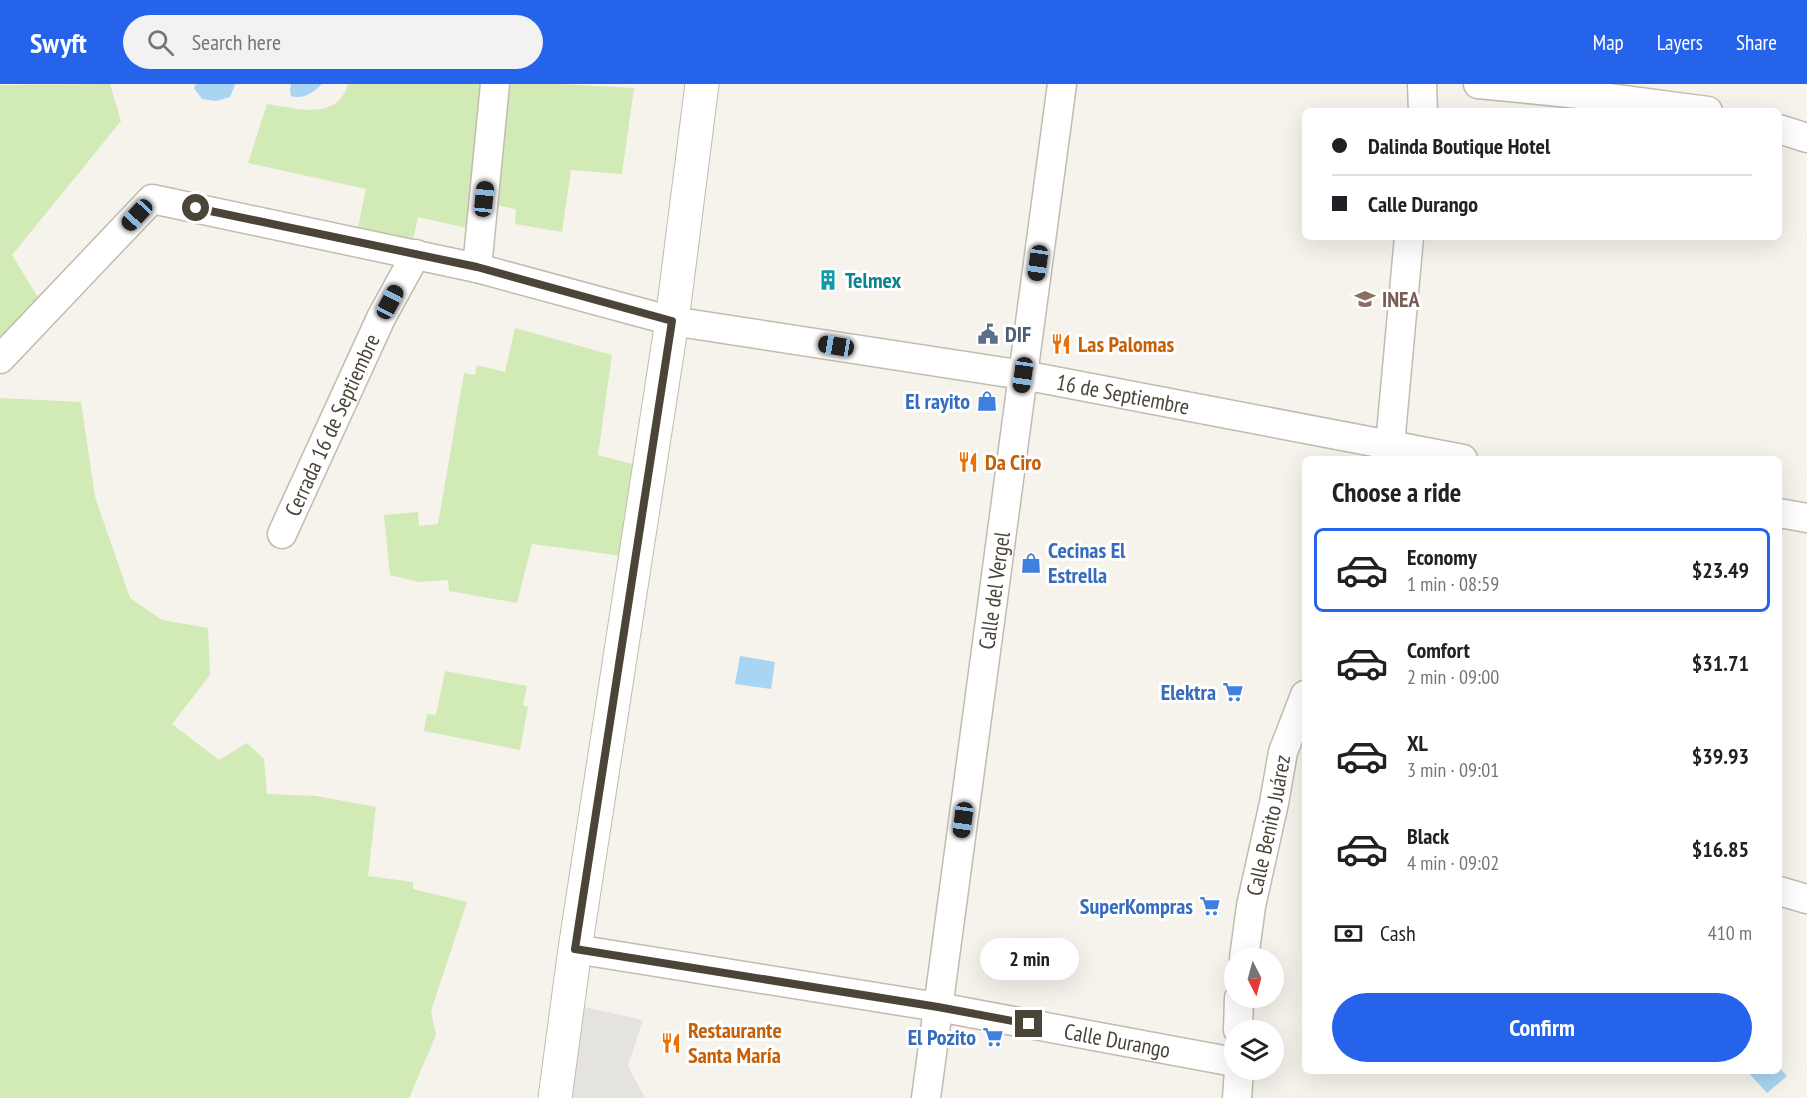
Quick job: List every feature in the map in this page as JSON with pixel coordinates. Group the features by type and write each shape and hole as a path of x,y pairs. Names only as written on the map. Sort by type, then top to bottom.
{"street":[{"path":"477,267 495,84"},
{"path":"555,1098 575,949 672,321 702,84"},
{"name":"Calle del Vergel","path":"926,1098 1062,84"},
{"path":"1422,84 1423,108"},
{"path":"1478,84 1685,108"},
{"path":"1782,130 1807,138"},
{"name":"16 de Septiembre","path":"0,359 152,199 477,267 672,321 1023,375 1388,452 1431,456"},
{"path":"1388,452 1409,240"},
{"name":"Cerrada 16 de Septiembre","path":"282,534 381,318 416,254"},
{"path":"1782,514 1807,518"},
{"name":"Calle Benito Juárez","path":"1245,948 1251,906 1274,803 1294,755 1302,711"},
{"path":"1782,892 1807,899"},
{"name":"Calle Durango","path":"575,949 938,1007 1224,1060"},
{"path":"1237,1098 1238,1080"}],"green space":[{"path":"110,84 121,121 12,255 44,307 0,353 0,85"},
{"path":"348,84 486,84 467,228 418,217 412,244 356,237 366,189 248,163 267,104 314,110 325,108 335,104 343,96"},
{"path":"491,84 559,84 634,88 622,174 571,170 562,232 515,224 516,209 479,202"},
{"path":"515,328 612,355 598,455 640,466 623,556 532,544 517,603 449,591 448,580 419,582 390,575 384,515 418,512 419,526 438,524 464,373 475,375 477,365 505,372"},
{"path":"0,398 81,402 95,497 130,598 162,620 208,628 210,675 172,724 219,760 247,743 264,759 267,794 316,796 376,807 368,876 413,882 413,889 467,902 431,1011 436,1035 409,1098 0,1098"},
{"path":"445,671 527,686 523,705 528,707 520,750 424,731 427,714 436,715"}],"shaded area":[{"path":"585,1007 643,1020 628,1066 645,1098 572,1098"}],"water":[{"path":"196,84 235,85 230,97 216,101 202,99 194,88"},
{"path":"291,84 322,84 308,94 295,97 291,96"},
{"path":"740,656 775,662 771,689 735,684"},
{"path":"1782,1070 1787,1076 1767,1093 1750,1074 1782,1074"}],"place":[{"name":"Telmex","path":"828,280"},
{"name":"INEA","path":"1365,299"},
{"name":"DIF","path":"988,334"},
{"name":"Las Palomas","path":"1061,344"},
{"name":"El rayito","path":"987,401"},
{"name":"Da Ciro","path":"968,462"},
{"name":"Cecinas El Estrella","path":"1031,563"},
{"name":"Elektra","path":"1233,692"},
{"name":"SuperKompras","path":"1210,906"},
{"name":"El Pozito","path":"993,1037"},
{"name":"Restaurante Santa María","path":"671,1043"}],"route":[{"path":"196,208 477,267 672,321 575,949 938,1007 1029,1024"}]}
